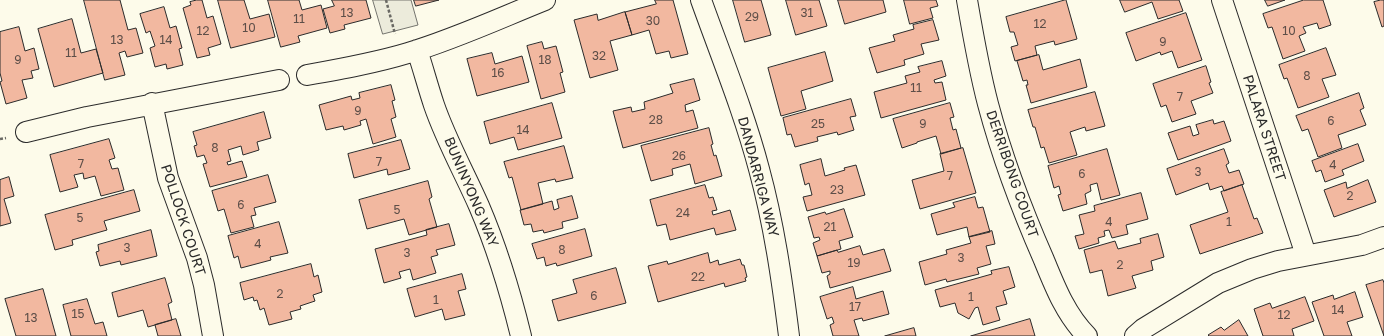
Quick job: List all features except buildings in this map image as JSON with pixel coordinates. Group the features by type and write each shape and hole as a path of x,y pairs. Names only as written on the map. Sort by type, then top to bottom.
{"street":[{"path":"307,75 371,62 412,51 464,33 545,0"},
{"name":"DANDARRIGA WAY","path":"701,0 750,136 760,170 777,248 789,336"},
{"name":"DERRIBONG COURT","path":"966,0 988,104 1020,203 1058,292 1071,318 1078,328 1087,336"},
{"name":"PALARA STREET","path":"1222,0 1306,255"},
{"name":"BUNINYONG WAY","path":"412,51 450,146 478,205 494,245 509,288 521,336"},
{"path":"26,132 80,118 152,103 279,80"},
{"name":"POLLOCK COURT","path":"152,103 168,178 195,252 204,285 213,336"},
{"path":"1135,336 1143,329 1218,283 1252,269 1278,261 1362,245 1384,237"}],"path":[{"path":"386,0 396,35 412,51"}],"shaded area":[{"path":"373,0 411,0 418,25 383,34"}]}
